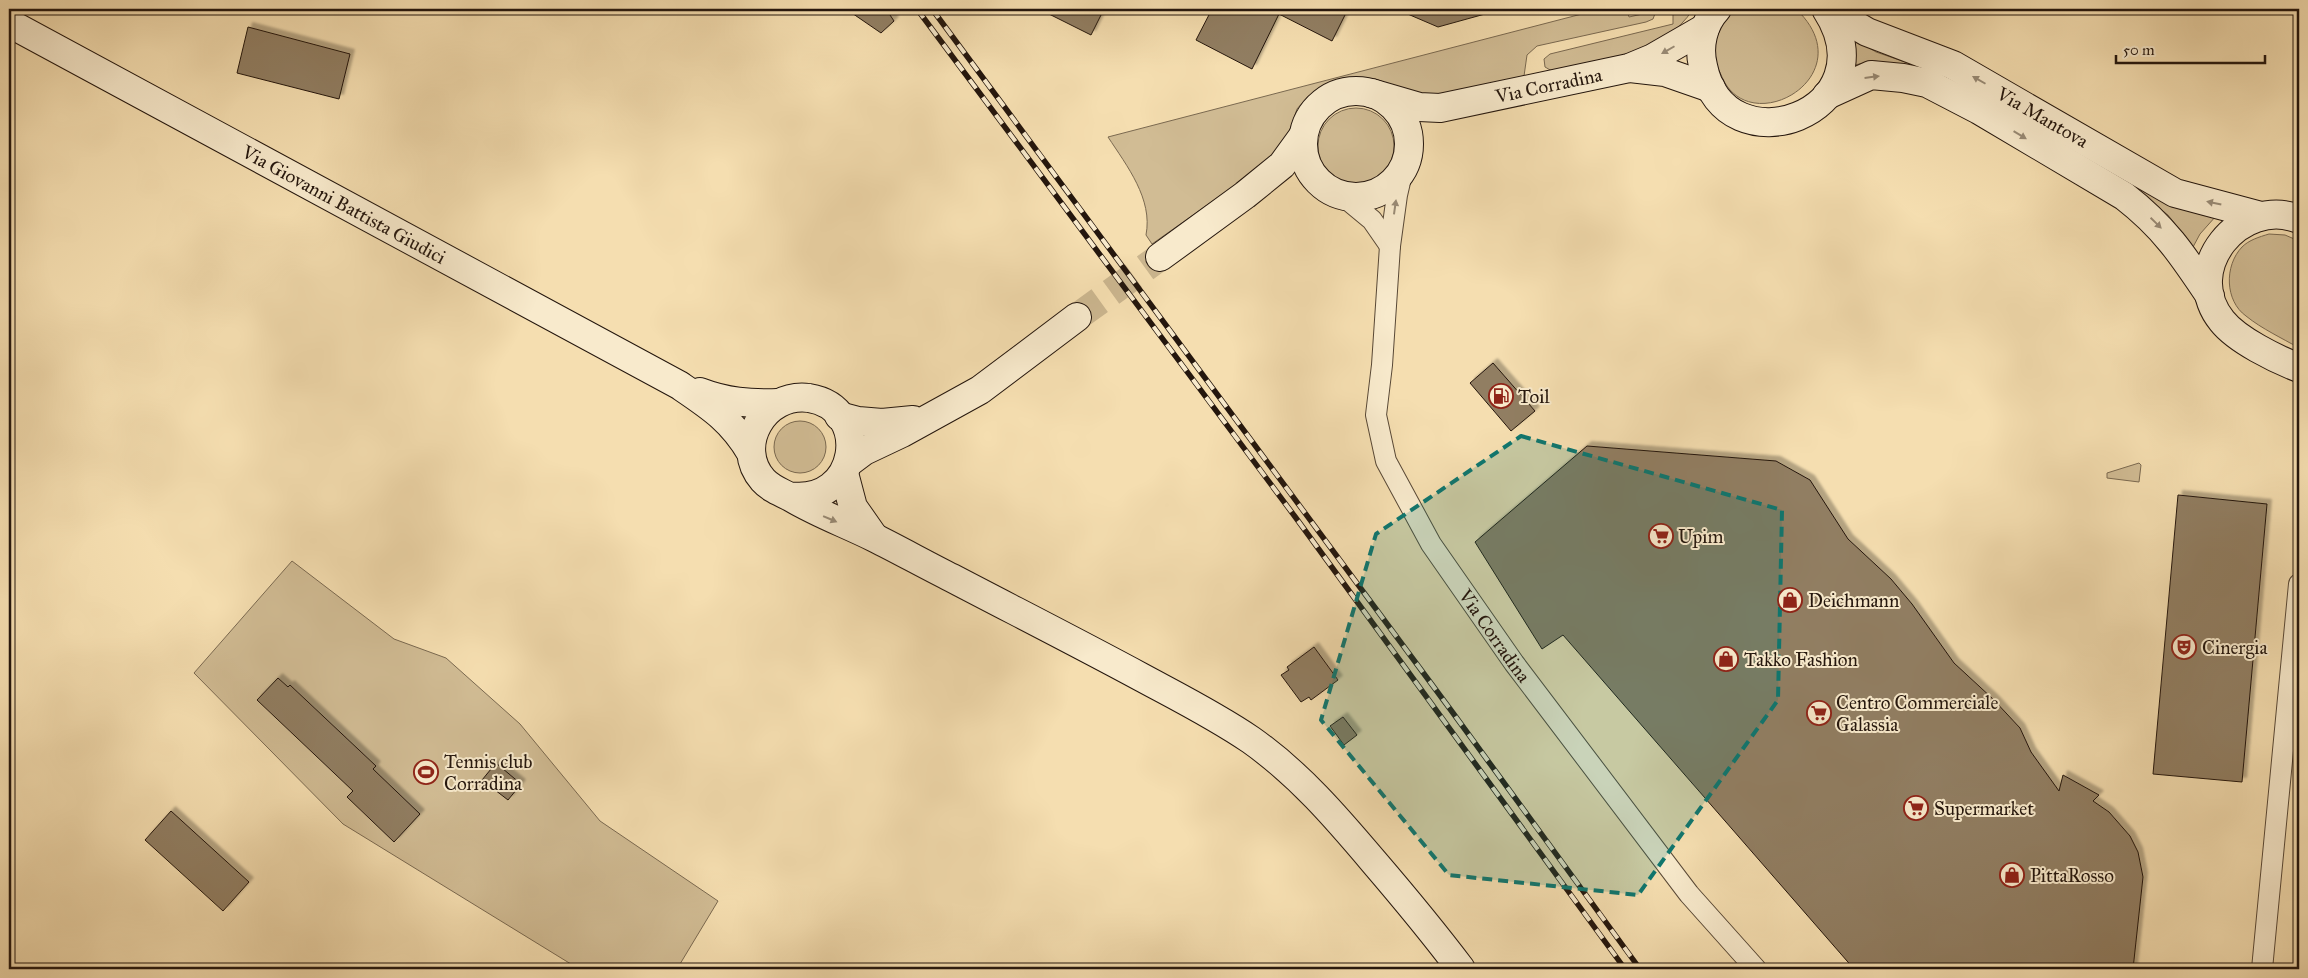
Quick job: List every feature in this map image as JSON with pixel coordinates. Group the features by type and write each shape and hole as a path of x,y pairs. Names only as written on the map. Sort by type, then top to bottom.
{"main road":[{"name":"Via Mantova","path":"1711,18 1701,43 1701,58 1704,74 1711,88 1723,104 1739,115 1758,122 1777,123 1796,118 1814,109 1827,95 1837,78 1841,60 1840,41 1835,23 1827,9"},
{"name":"Via Mantova","path":"1827,9 1867,32 1953,64 2175,193 2261,216 2287,215 2299,220"},
{"name":"Via Corradina","path":"1371,93 1419,107 1440,108 1629,68 1653,58 1711,18"},
{"name":"Via Giovanni Battista Giudici","path":"9,23 679,385 721,414 738,431 751,453 759,475 777,491 819,514 874,537"},
{"name":"Via Corradina","path":"1629,68 1665,72 1711,88"},
{"name":"Via Mantova","path":"1827,95 1871,75 1903,78 1927,83 1979,110 2124,196 2146,213 2165,231 2210,296 2217,314 2236,335 2297,372"},
{"path":"1160,257 1245,195 1282,165 1303,136 1309,119 1314,112 1320,105 1335,95 1353,91 1371,93 1396,109 1404,122 1408,136 1406,160 1392,183 1378,193 1360,197 1333,191 1308,181 1284,181 1245,195"},
{"name":"Via Corradina","path":"1406,160 1442,118 1470,103"},
{"path":"1303,136 1306,164 1313,176 1333,191"},
{"name":"Via Mantova","path":"2210,296 2210,269 2220,244 2238,226 2261,216"},
{"name":"Via Giovanni Battista Giudici","path":"788,496 801,498 814,496 831,487 846,468 864,451 980,390 1077,317"},
{"name":"Via Giovanni Battista Giudici","path":"679,385 717,399 749,404 778,403 789,399 811,399 826,405 839,416 850,438 846,468 853,507 874,537"},
{"name":"Via Giovanni Battista Giudici","path":"751,453 754,429 760,418 778,403"},
{"name":"Via Giovanni Battista Giudici","path":"839,416 858,421 882,423 899,420 922,420"},
{"path":"874,537 1178,696 1252,741 1323,802 1431,929 1461,969"}],"street":[{"name":"Via Corradina","path":"1406,160 1397,195 1390,246 1382,365 1376,415 1386,461 1431,544 1514,663 1683,886 1756,969"},
{"path":"1333,191 1372,220 1390,246"},
{"path":"2262,969 2298,622 2299,584"}],"highlighted area":[{"path":"1521,436 1782,510 1778,700 1638,895 1449,875 1321,720 1376,534"}],"shaded area":[{"path":"1601,9 1627,9 1629,17 1656,11 1653,19 1646,22 1537,46 1527,55 1524,76 1428,100 1368,79 1343,78 1330,82 1307,97 1297,109 1286,141 1271,160 1152,244 1146,235 1146,209 1137,183 1108,137"},
{"path":"1682,9 1693,9 1681,24 1666,37 1648,46 1610,59 1552,71 1545,67 1544,59 1550,54 1673,24 1673,12"},
{"path":"1735,9 1796,9 1814,34 1818,57 1811,77 1796,92 1776,101 1755,103 1736,95 1722,77 1715,58 1715,39 1725,17"},
{"path":"1849,36 1876,52 1946,76 2216,216 2200,234 2193,247 2168,215 2140,193 1906,66 1875,61 1849,66"},
{"path":"1349,108 1363,108 1377,114 1388,125 1392,131 1394,146 1392,161 1383,173 1371,182 1349,184 1335,178 1324,167 1318,153 1318,139 1324,125 1335,114"},
{"path":"2269,234 2285,235 2299,241 2299,348 2252,321 2239,310 2231,293 2230,273 2236,255 2248,242"},
{"path":"795,421 805,421 819,428 826,442 826,452 819,466 805,473 795,473 785,469 778,462 774,452 774,442 778,432 785,425"},
{"path":"2139,463 2141,465 2139,482 2107,478 2107,473"},
{"name":"Tennis club Corradina","path":"292,561 394,639 446,658 520,724 600,821 718,901 677,969 579,969 343,824 194,673"}],"building":[{"path":"846,9 886,9 894,21 881,33"},
{"path":"1039,9 1104,9 1091,35"},
{"path":"1212,9 1348,9 1332,41 1279,14 1252,69 1196,40"},
{"path":"1396,9 1484,9 1485,14 1438,27"},
{"path":"248,27 350,54 339,99 237,73"},
{"name":"Toil","path":"1493,363 1535,411 1511,431 1470,383"},
{"name":"Centro Commerciale Galassia","path":"1587,446 1776,461 1810,480 1848,539 1891,579 1912,604 1954,663 1993,699 2020,728 2031,752 2059,791 2063,775 2099,795 2093,801 2109,812 2130,836 2138,852 2143,877 2133,969 1854,969 1563,635 1542,649 1475,542"},
{"path":"2178,495 2267,504 2242,782 2153,774"},
{"path":"1314,647 1338,680 1311,700 1309,697 1301,702 1281,675 1289,670 1287,667"},
{"path":"278,678 288,687 290,685 376,766 373,769 420,814 394,842 347,797 353,791 257,700"},
{"path":"1343,717 1357,735 1344,745 1330,726"},
{"path":"496,763 521,784 508,800 482,780"},
{"path":"171,811 249,882 223,911 145,840"}],"tunnel":[{"path":"1077,317 1160,257"}],"railway":[{"path":"917,9 1296,518 1625,969"},
{"path":"932,9 1640,969"}],"place":[{"name":"Toil","path":"1501,396"},
{"name":"Upim","path":"1661,536"},
{"name":"Deichmann","path":"1790,600"},
{"name":"Cinergia","path":"2184,647"},
{"name":"Takko Fashion","path":"1726,659"},
{"name":"Centro Commerciale Galassia","path":"1819,713"},
{"name":"Tennis club Corradina","path":"426,772"},
{"name":"Supermarket","path":"1916,808"},
{"name":"PittaRosso","path":"2012,875"}]}
